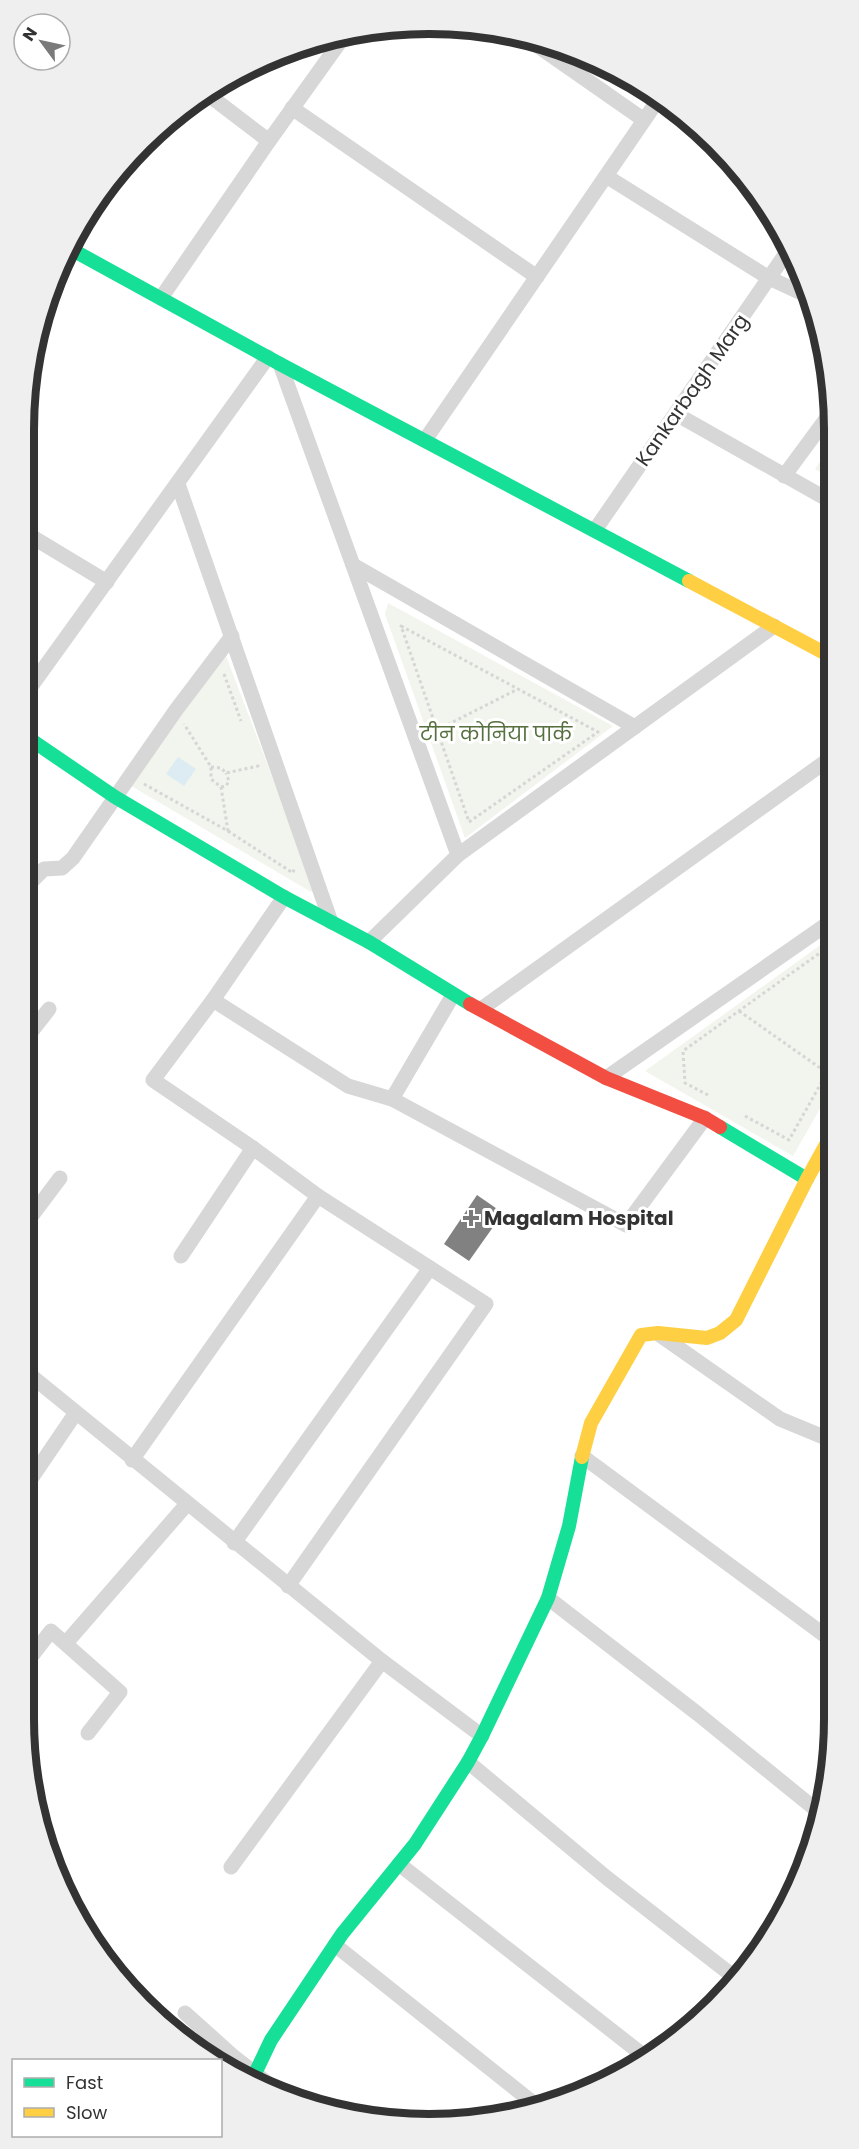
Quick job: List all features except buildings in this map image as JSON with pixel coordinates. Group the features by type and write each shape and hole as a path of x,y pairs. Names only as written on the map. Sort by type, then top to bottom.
{"street":[{"path":"161,298 268,141 337,46"},
{"path":"547,52 644,120"},
{"path":"213,99 268,141"},
{"path":"425,440 654,105"},
{"path":"292,108 537,277"},
{"path":"606,176 769,278 800,292"},
{"path":"77,252 274,360 824,653"},
{"name":"Kankarbagh Marg","path":"595,530 784,256"},
{"path":"34,682 178,484 274,360"},
{"path":"274,360 353,565 458,855"},
{"path":"676,414 824,498"},
{"path":"784,476 824,422"},
{"path":"178,484 331,922"},
{"path":"34,538 107,582"},
{"path":"353,565 635,727"},
{"path":"369,942 458,855 774,626"},
{"path":"34,878 44,868 62,868 67,865 176,710 232,636"},
{"path":"34,742 115,797 284,897 369,942 453,995 606,1078 705,1118 807,1179"},
{"path":"481,1009 824,763"},
{"path":"284,897 213,1000 153,1080 253,1148 318,1196 486,1304 288,1586"},
{"path":"606,1078 824,926"},
{"path":"392,1099 453,995"},
{"path":"213,1000 348,1086 392,1099 626,1225 705,1118"},
{"path":"34,1028 49,1009"},
{"path":"181,1256 253,1148"},
{"path":"255,2074 271,2040 335,1945 415,1844 468,1762 482,1736 548,1598 569,1526 582,1456 591,1423 641,1335 658,1333 707,1338 720,1333 736,1320 824,1148"},
{"path":"34,1213 60,1178"},
{"path":"132,1460 318,1196"},
{"path":"234,1543 430,1268"},
{"path":"658,1333 780,1419 824,1438"},
{"path":"34,1379 234,1543 382,1661 482,1736"},
{"path":"34,1474 75,1414"},
{"path":"582,1456 824,1635"},
{"path":"66,1643 187,1504"},
{"path":"548,1598 698,1714 814,1808"},
{"path":"34,1653 51,1631 120,1692 88,1733"},
{"path":"231,1867 382,1661"},
{"path":"468,1762 607,1878 731,1974"},
{"path":"399,1864 641,2053"},
{"path":"335,1945 531,2101"},
{"path":"185,2013 245,2069"}],"path":[{"path":"401,626 518,689 598,732 469,822 401,626"},
{"path":"217,682 224,673 243,725"},
{"path":"437,730 518,689"},
{"path":"176,710 211,767 211,778 216,785 226,786 229,781 226,773 221,768 211,767"},
{"path":"179,733 192,717"},
{"path":"226,773 258,766 254,756"},
{"path":"141,782 228,831 293,873 295,871 291,861"},
{"path":"221,787 228,831"},
{"path":"716,1100 685,1083 683,1051 824,950"},
{"path":"739,1011 824,1071"},
{"path":"737,1112 789,1140 824,1078"}],"green space":[{"path":"824,456 824,474 815,469"},
{"name":"टीन कोनिया पार्क","path":"388,603 613,726 465,838 385,614"},
{"path":"226,656 315,889 311,892 128,784"},
{"path":"824,942 824,1102 793,1156 645,1071"}],"shaded area":[{"path":"178,757 196,769 184,786 166,774"}],"traffic: fast":[{"path":"77,252 280,364 689,581"},
{"path":"34,742 115,797 284,897 369,942 470,1004"},
{"path":"720,1127 807,1179"},
{"path":"255,2074 271,2040 342,1934 415,1844 468,1762 482,1736 548,1598 569,1526 582,1457"}],"traffic: slow":[{"path":"689,581 824,653"},
{"path":"582,1457 591,1423 641,1335 658,1333 707,1338 720,1333 736,1320 824,1148"}],"traffic: jam":[{"path":"470,1004 606,1078 705,1118 720,1127"}],"place":[{"name":"Magalam Hospital","path":"471,1218"}]}
